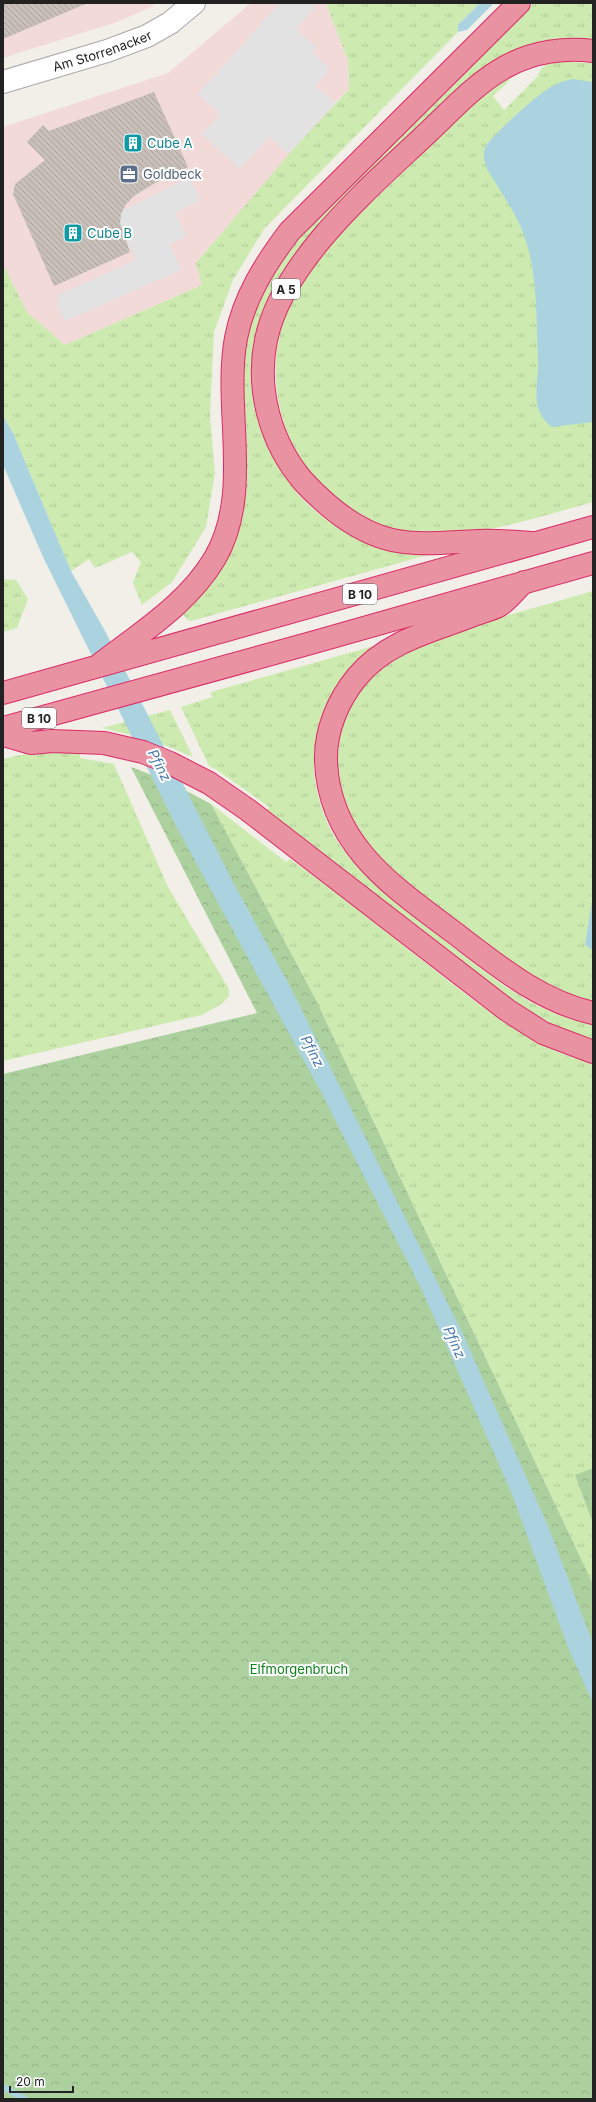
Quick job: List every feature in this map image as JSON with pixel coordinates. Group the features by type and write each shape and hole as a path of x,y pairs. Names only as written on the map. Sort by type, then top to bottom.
{"highway":[{"name":"A 5","path":"98,666 168,612 203,576 216,557 224,538 233,498 235,474 232,385 236,339 241,316 261,272 274,252 296,226 519,3"},
{"name":"A 5","path":"534,543 481,540 427,544 392,540 368,531 341,516 311,490 293,468 278,443 266,406 263,368 267,339 275,312 288,286 323,237 403,156 475,88 509,65 528,57 562,50 580,49 593,51"},
{"name":"B 10","path":"3,693 534,543 593,528"},
{"name":"B 10","path":"3,728 593,563"},
{"path":"524,582 499,605 410,637 395,645 380,655 357,676 342,698 331,724 326,753 328,785 332,803 345,832 366,860 400,891 523,983 566,1005 593,1013"},
{"path":"3,735 31,743 92,742 118,746 143,752 170,763 209,783 248,810 507,1010 544,1033 593,1052"}],"street":[{"name":"Am Storrenacker","path":"3,82 107,51 147,36 170,23 194,3"}],"shaded area":[{"path":"3,3 156,3 151,7 120,21 3,58"},
{"path":"251,3 326,3 348,60 349,89 335,103 202,285 65,345 27,312 3,264 3,127 168,73"},
{"path":"280,3 310,3 315,7 296,29 316,47 312,52 330,69 315,86 335,103 289,154 269,137 240,169 202,134 220,114 198,94"},
{"path":"188,178 201,200 175,213 186,236 170,245 181,270 65,321 58,305 58,295 136,260 113,215"}],"green space":[{"path":"326,3 480,3 458,25 458,32 264,229 233,280 214,332 210,416 215,473 206,527 172,582 142,605 133,583 141,562 132,552 95,568 89,559 71,571 13,433 3,416 3,264 27,312 65,345 202,285 196,263 289,154 349,89 348,60"},
{"path":"534,3 593,3 593,41 534,45 298,254 282,277 268,302 254,341 251,380 254,404 261,429 270,452 283,474 298,494 316,512 345,531 369,539 431,554 191,621 187,620 183,614 185,610 222,565 247,329 270,276 301,233"},
{"path":"550,61 593,63 593,502 529,520 485,530 463,533 419,533 378,524 343,505 315,479 294,447 280,410 276,371 280,332 295,293 306,275 345,228 405,170 454,119 481,96 510,76 509,81 493,96 504,110 537,77 541,69"},
{"path":"3,579 16,580 28,599 17,628 3,632"},
{"path":"593,591 593,1003 557,990 518,969 430,904 370,851 345,811 336,772 336,748 340,728 346,712 365,683 399,654 460,629"},
{"path":"374,646 324,714 318,732 314,759 316,787 322,809 331,831 343,849 366,875 404,909 495,979 532,1003 572,1019 593,1024 593,1041 548,1022 505,996 266,812 269,807 217,770 209,766 181,707 212,697 211,692"},
{"path":"170,710 193,757 155,741 102,728"},
{"path":"34,752 80,752 80,758 114,764 168,887 229,989 229,996 223,1003 202,1015 3,1061 3,759"},
{"name":"Elfmorgenbruch","path":"131,767 170,782 211,804 315,998 593,1584 593,2099 3,2099 3,1074 257,1013"},
{"path":"211,804 286,862 290,859 469,997 508,1025 549,1048 571,1057 593,1063 593,1584 315,998"},
{"path":"593,1468 593,1523 575,1475"}],"water":[{"path":"480,3 494,3 467,30 458,32 458,25"},
{"path":"573,79 593,82 593,422 552,427 545,420 537,404 538,360 536,300 530,255 519,223 487,169 484,154 485,148 494,136 532,101 552,86"},
{"name":"Pfinz","path":"3,416 13,433 71,571 105,631 233,882 291,988 462,1332 549,1528 593,1644 593,1703 569,1650 512,1494 422,1290 321,1092 175,824 44,559 3,465"},
{"path":"593,896 593,950 585,945"}],"building":[{"path":"3,3 88,3 3,39"},
{"path":"154,92 188,167 155,183 134,196 126,204 121,214 120,223 130,252 54,286 13,194 15,184 45,160 27,142 43,125 49,131"}],"waterway":[{"path":"3,2087 25,2099"}],"place":[{"name":"Cube A","path":"133,143"},
{"name":"Goldbeck","path":"129,174"},
{"name":"Cube B","path":"73,233"}]}
